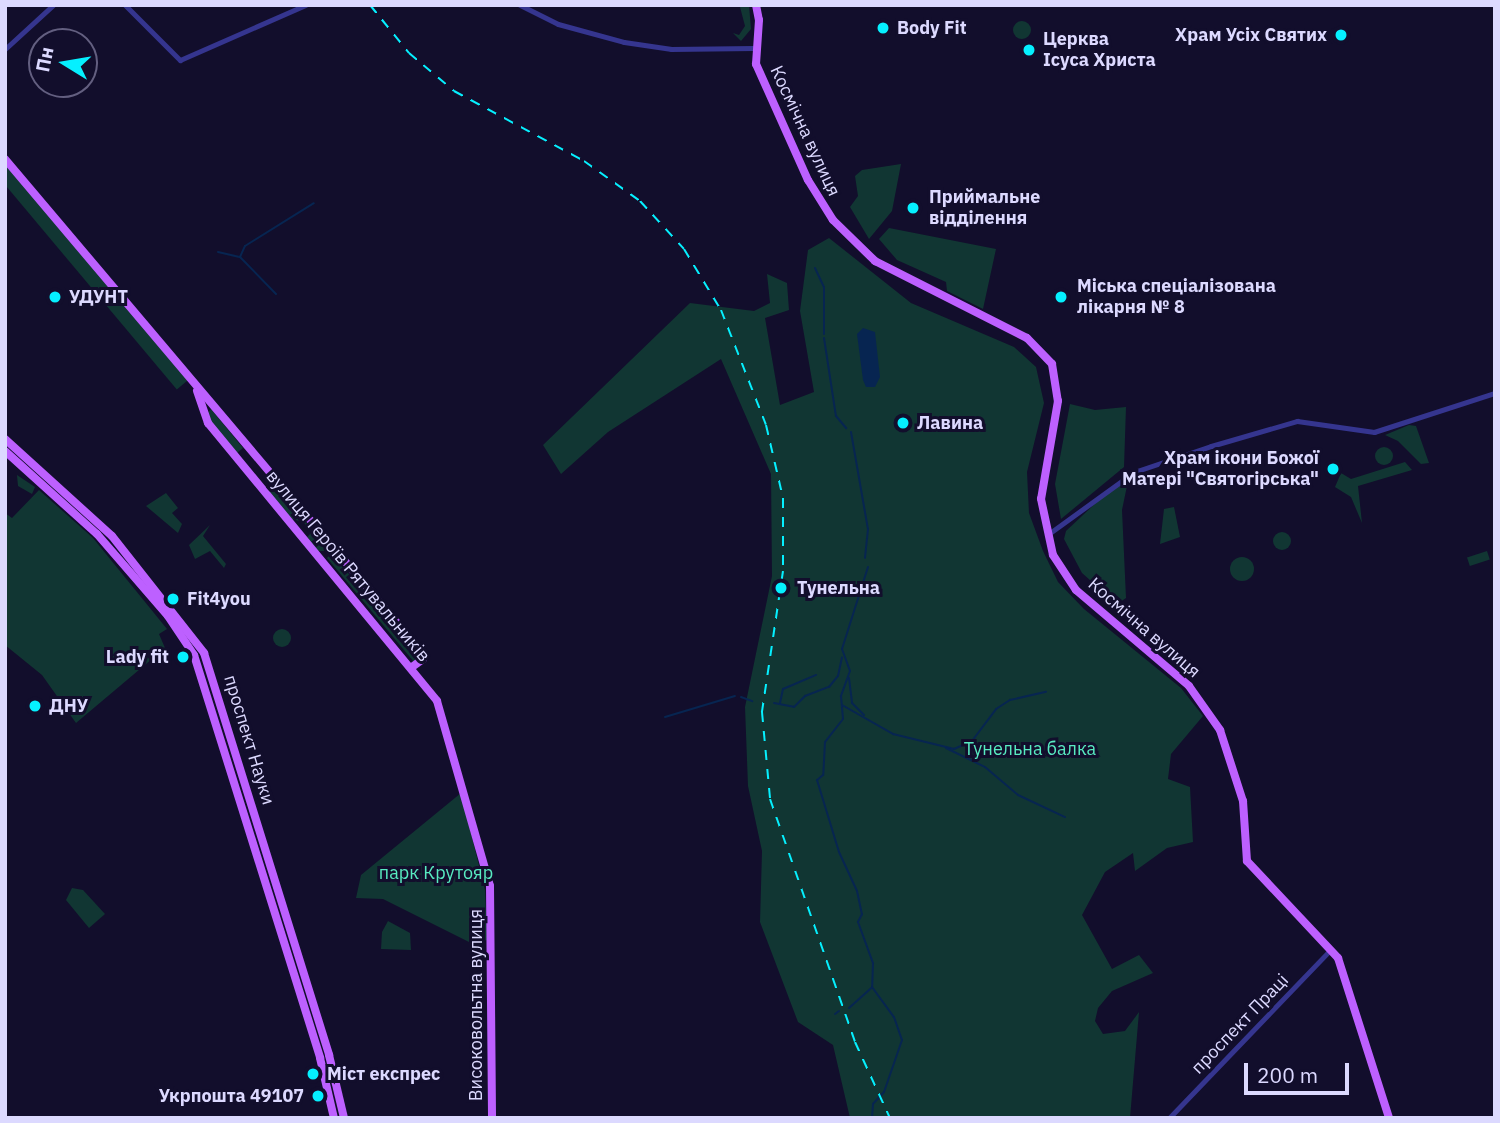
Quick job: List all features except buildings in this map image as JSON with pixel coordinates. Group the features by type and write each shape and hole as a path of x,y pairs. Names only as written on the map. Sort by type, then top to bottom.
{"main road":[{"name":"Космічна вулиця","path":"756,5 760,20 754,48 759,71 811,185 845,234 899,275 1032,341 1052,364 1059,395 1041,499 1052,555 1076,590 1179,676 1209,712 1239,782 1247,861 1331,949 1340,963 1389,1118"},
{"name":"вулиця Героїв Рятувальників","path":"5,159 423,659 412,667"},
{"name":"вулиця Героїв Рятувальників","path":"197,391 208,423 412,667 437,701 459,771"},
{"name":"проспект Науки","path":"5,439 112,536 204,653 326,1043 344,1118"},
{"name":"проспект Науки","path":"5,451 97,534 168,616 194,655 320,1058 334,1118"},
{"name":"Високовольтна вулиця","path":"459,771 491,886 492,1118"}],"street":[{"path":"5,49 53,5"},
{"path":"125,5 174,56 191,57 305,5"},
{"path":"520,5 558,24 624,42 671,49 754,48"},
{"path":"1046,535 1134,472 1211,446 1297,421 1369,433 1495,393"},
{"name":"проспект Праці","path":"1169,1118 1331,949"}],"green space":[{"path":"749,5 751,29 741,41 733,33 739,35 745,26 740,7"},
{"path":"1022,21 1028,24 1031,30 1028,36 1022,39 1016,36 1013,30 1016,24"},
{"path":"5,163 188,381 177,390 5,185"},
{"path":"901,164 892,211 869,239 850,207 858,196 855,176 862,170"},
{"path":"889,228 996,249 983,309 947,291 946,282 897,260 879,239"},
{"name":"Тунельна балка","path":"829,238 911,303 1014,347 1036,367 1044,403 1027,472 1029,513 1043,551 1058,582 1084,609 1181,688 1203,716 1171,754 1168,779 1190,787 1193,842 1167,848 1135,871 1133,853 1105,872 1082,915 1112,969 1139,955 1153,973 1112,991 1098,1008 1095,1021 1103,1034 1125,1031 1139,1012 1130,1118 850,1118 833,1045 798,1022 760,922 762,851 748,786 745,707 772,576 771,474 721,359 608,432 561,474 543,445 690,303 754,311 770,303 767,274 787,283 789,310 765,318 780,405 814,392 800,311 808,250"},
{"path":"1070,404 1095,410 1126,407 1124,467 1061,519 1055,484"},
{"path":"211,409 243,448 237,453 205,416"},
{"path":"1409,425 1416,426 1429,463 1421,464 1398,441 1385,435"},
{"path":"1384,447 1390,450 1393,456 1390,462 1384,465 1378,462 1375,456 1378,450"},
{"path":"1405,462 1412,470 1358,486 1362,523 1351,497 1335,487 1341,473 1351,479"},
{"path":"17,475 35,487 32,494 18,486"},
{"path":"1128,481 1122,510 1126,598 1117,604 1082,573 1064,539 1066,531 1117,483"},
{"path":"270,482 328,547 327,551 318,551 307,537 312,532 303,522 292,519 268,491"},
{"path":"39,490 93,538 167,629 159,634 165,648 76,723 42,675 5,645 5,513 12,518"},
{"path":"166,493 178,508 172,513 182,524 178,533 146,506"},
{"path":"1174,507 1180,537 1160,544 1164,509"},
{"path":"210,525 203,536 226,564 224,568 210,551 195,559 189,545"},
{"path":"1282,532 1288,535 1291,541 1288,547 1282,550 1276,547 1273,541 1276,535"},
{"path":"1487,551 1490,560 1470,566 1467,557"},
{"path":"331,554 417,651 419,658 414,662 327,558"},
{"path":"1242,557 1253,564 1254,569 1247,580 1242,581 1231,574 1230,569 1237,558"},
{"path":"282,629 288,632 291,638 288,644 282,647 276,644 273,638 276,632"},
{"name":"парк Крутояр","path":"461,793 485,890 487,940 473,944 383,899 356,898 361,875"},
{"path":"72,888 83,890 105,914 89,928 66,900"},
{"path":"388,921 410,933 411,950 381,949 382,932"}],"water":[{"path":"863,328 875,332 880,377 875,387 866,387 863,380 857,334"}],"waterway":[{"path":"276,294 240,257 245,246 314,203"},
{"path":"218,252 240,257"},
{"path":"815,268 824,287 824,334"},
{"path":"824,338 836,416 846,428"},
{"path":"851,432 868,529 865,558"},
{"path":"868,567 842,649 850,671 841,696 843,719 825,742 823,775 817,780 839,852 857,891 862,914 858,922 873,963 872,987 894,1017 902,1040 884,1092 873,1104 872,1118"},
{"path":"774,703 794,707 805,696 829,687 838,676 842,657"},
{"path":"780,703 783,689 816,675"},
{"path":"849,678 852,703 864,715"},
{"path":"842,705 893,734 954,749 972,741 996,709 1010,700 1046,692"},
{"path":"665,717 735,696"},
{"path":"741,697 752,701"},
{"path":"946,748 985,767 1018,795 1065,817"},
{"path":"849,1008 871,988"},
{"path":"835,1014 839,1011"}],"railway":[{"path":"370,5 409,53 454,91 584,161 640,201 684,249 721,310 766,425 783,498 783,571 762,712 770,799 855,1042 890,1118"}],"place":[{"name":"Body Fit","path":"883,28"},
{"name":"Храм Усіх Святих","path":"1341,35"},
{"name":"Церква Ісуса Христа","path":"1029,50"},
{"name":"Приймальне відділення","path":"913,208"},
{"name":"УДУНТ","path":"55,297"},
{"name":"Міська спеціалізована лікарня № 8","path":"1061,297"},
{"name":"Лавина","path":"903,423"},
{"name":"Храм ікони Божої Матері \"Святогірська\"","path":"1333,469"},
{"name":"Тунельна","path":"781,588"},
{"name":"Fit4you","path":"173,599"},
{"name":"Lady fit","path":"183,657"},
{"name":"ДНУ","path":"35,706"},
{"name":"Міст експрес","path":"313,1074"},
{"name":"Укрпошта 49107","path":"318,1096"}]}
